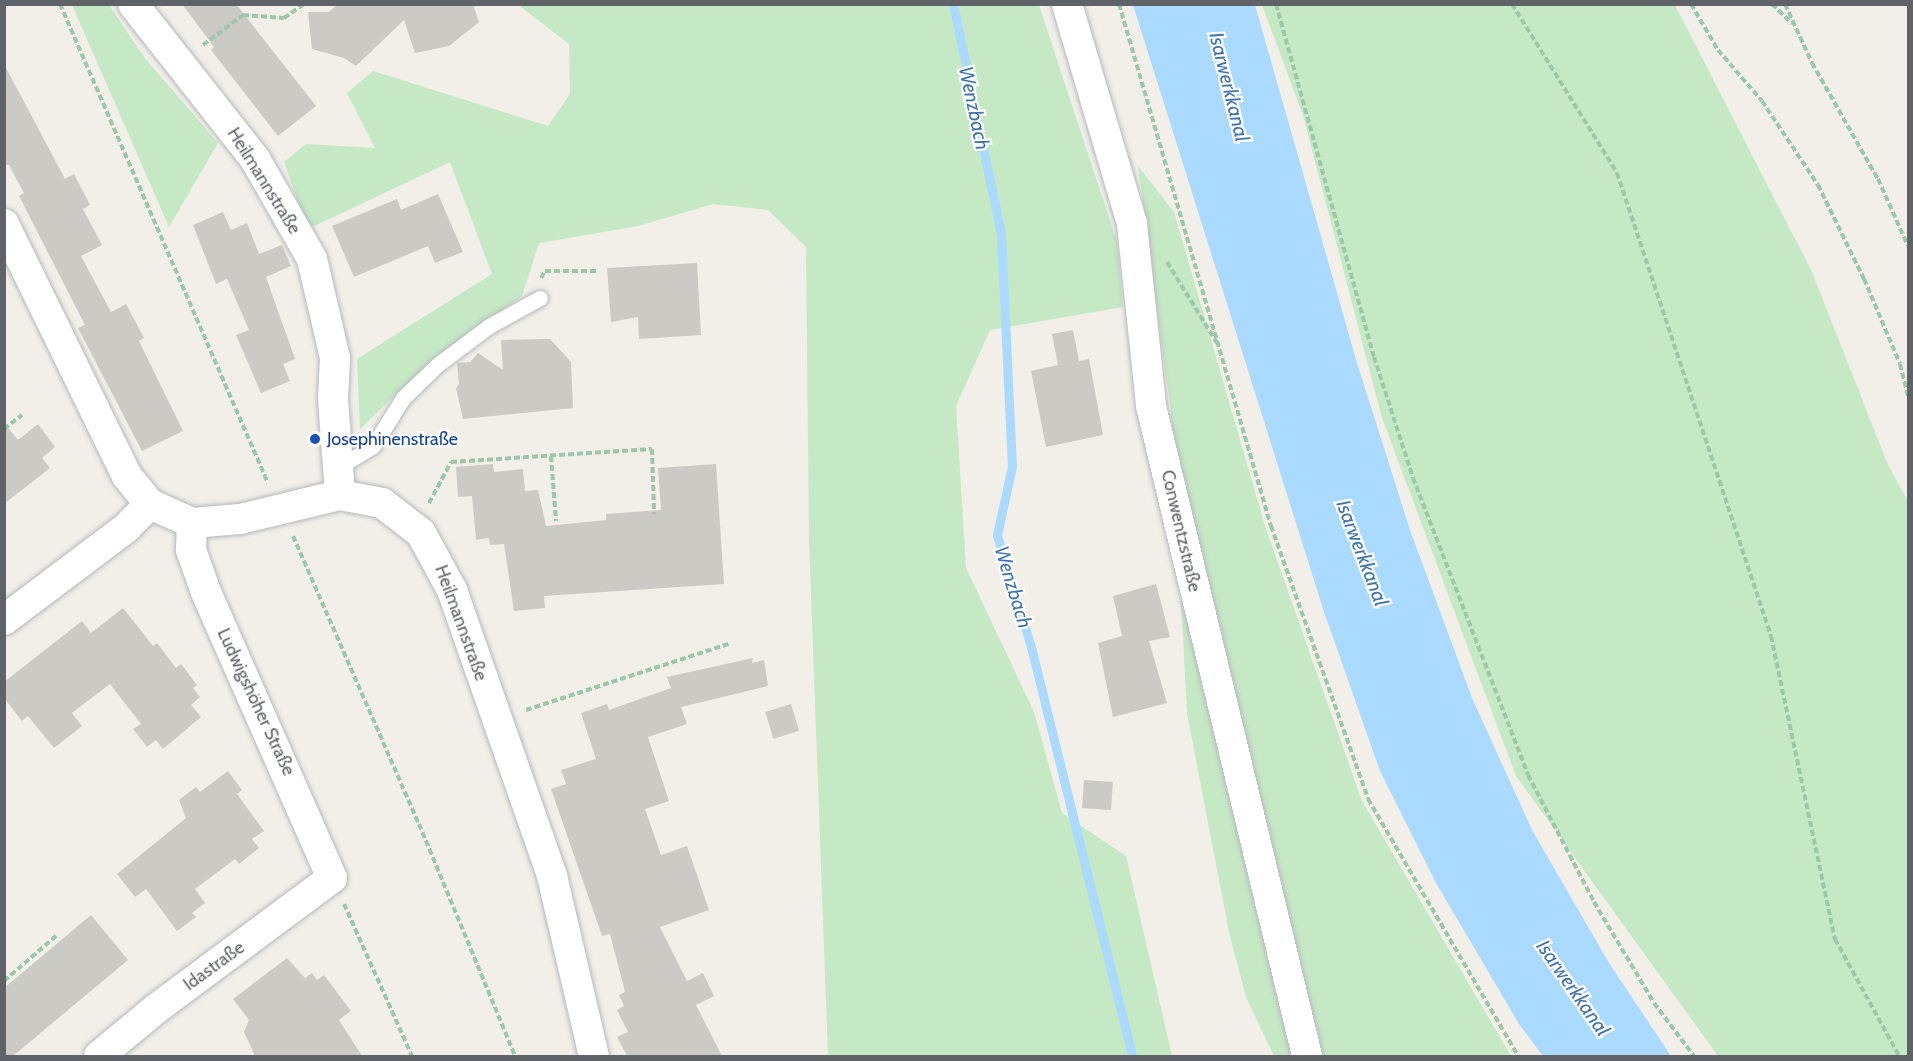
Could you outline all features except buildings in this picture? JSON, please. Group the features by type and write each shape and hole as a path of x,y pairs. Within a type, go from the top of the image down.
{"street":[{"name":"Heilmannstraße","path":"133,4 255,159 312,259 335,358 338,481 382,502 416,528 436,555 452,590 552,876 594,1056"},
{"name":"Conwentzstraße","path":"1067,4 1132,224 1151,406 1307,1056"},
{"path":"4,224 127,476 150,504 192,523 240,519 338,481"},
{"path":"4,620 126,528 150,504"},
{"name":"Ludwigshöher Straße","path":"192,523 191,550 206,592 332,878"},
{"name":"Idastraße","path":"99,1056 157,1008 332,878"}],"lane":[{"path":"338,481 373,446 404,398 437,365 489,326 540,298"}],"path":[{"path":"60,4 267,482"},
{"path":"180,61 243,15 284,18 304,4"},
{"path":"1119,4 1272,526 1368,799 1518,1056"},
{"path":"1276,4 1374,357 1413,478 1528,775 1600,912 1654,1003 1694,1056"},
{"path":"1512,4 1617,173 1771,636 1835,939 1899,1056"},
{"path":"1691,4 1718,50 1762,101 1818,185 1864,279 1900,364 1908,397"},
{"path":"1772,4 1795,26"},
{"path":"1785,4 1878,179 1908,246"},
{"path":"1132,224 1166,262 1220,348"},
{"path":"4,429 22,415"},
{"path":"416,528 451,462 652,449 654,514"},
{"path":"551,456 556,521"},
{"path":"295,540 419,824 515,1056"},
{"path":"496,720 728,644"},
{"path":"332,878 412,1056"},
{"path":"4,981 56,936"}],"green space":[{"path":"72,5 109,5 144,57 218,143 169,227"},
{"path":"523,5 1039,5 1117,242 1123,307 990,330 956,406 966,568 1034,712 1062,813 1126,856 1172,1056 828,1056 809,540 806,247 768,210 713,204 638,226 539,243 522,296 415,376 360,429 357,359 492,274 450,162 308,229 284,162 306,144 375,148 347,93 373,71 548,126 570,94 569,44 521,7"},
{"path":"1262,5 1675,5 1812,272 1888,465 1908,501 1908,1056 1718,1056 1516,776 1382,418 1303,115"},
{"path":"1138,166 1174,212 1265,526 1362,801 1511,1056 1274,1056 1246,997 1229,932 1187,713 1171,412"}],"water":[{"name":"Isarwerkkanal","path":"1133,5 1255,5 1357,363 1410,530 1472,698 1532,830 1609,963 1671,1056 1543,1056 1519,1024 1436,883 1380,771 1324,612"}],"waterway":[{"name":"Wenzbach","path":"953,4 1001,234 1012,466 997,535 1031,647 1132,1056"}],"place":[{"name":"Josephinenstraße","path":"315,439"}]}
